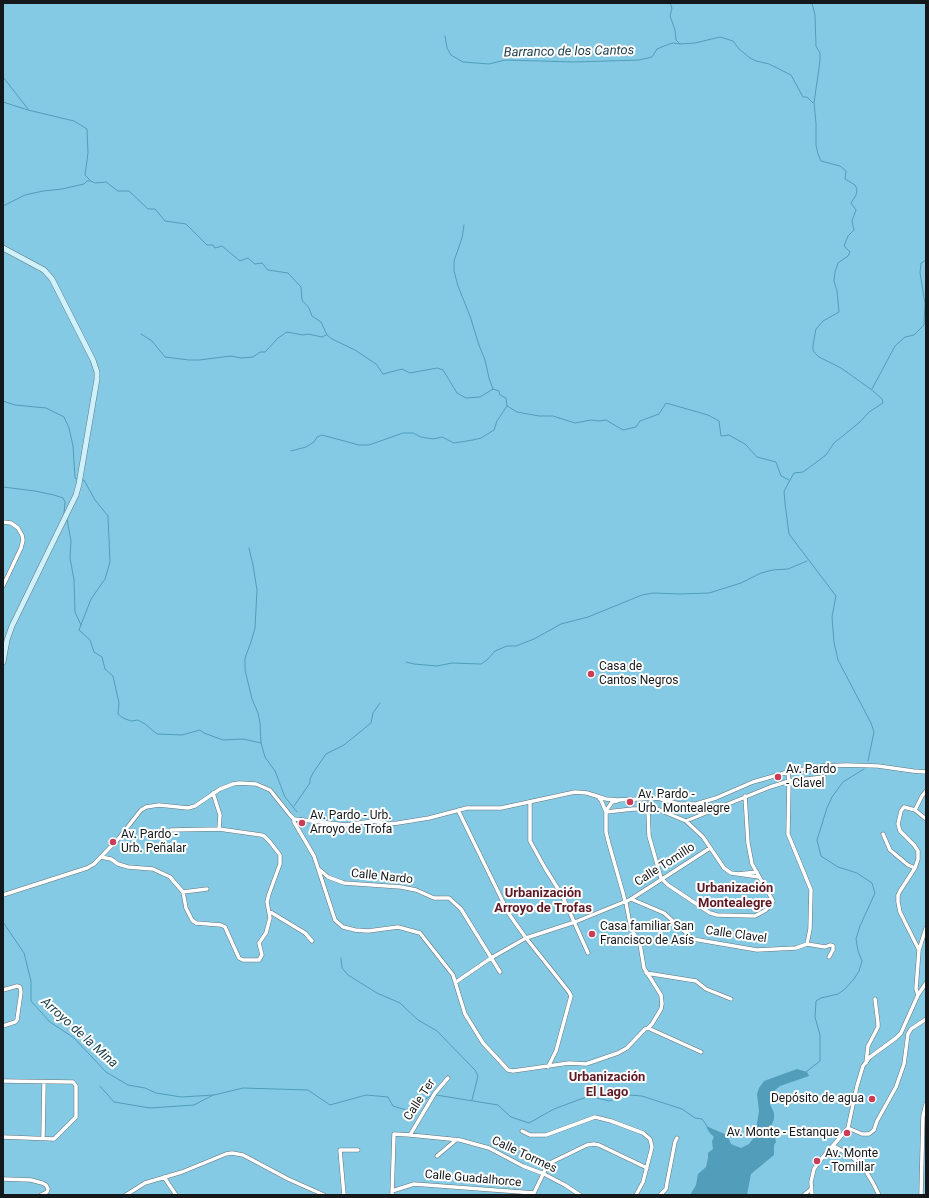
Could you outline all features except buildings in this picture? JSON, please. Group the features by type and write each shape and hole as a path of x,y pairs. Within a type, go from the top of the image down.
{"main road":[{"path":"3,248 44,270 52,279 93,360 97,372 96,386 79,484 74,499 12,626 7,640 3,662"}],"street":[{"path":"3,522 11,523 18,528 23,540 22,548 3,586"},
{"path":"294,819 346,825 372,821 388,824 428,818 475,807 501,808 569,793 580,792 599,798 606,803 618,800 658,798 679,804 696,804 716,798 753,782 779,774 821,766 878,766 926,772"},
{"path":"789,780 792,774 800,769"},
{"path":"788,772 788,834 811,890 810,929 807,944"},
{"path":"779,774 784,775 789,780"},
{"path":"686,821 745,796 789,780 824,776"},
{"path":"3,895 75,873 94,864 119,838 141,810 146,807 158,806 188,808 194,806 213,793 233,784 251,783 262,785 270,790 294,819 294,822 314,856 320,870 335,920 343,927 355,930 368,931 398,927 420,933 454,975 465,1014 483,1044 508,1070 513,1071 548,1067 569,1063 586,1064 601,1060 627,1048 645,1029 648,1028 661,1009 662,1004 661,995 646,973 642,964 640,944 633,932 627,901 606,832 606,803"},
{"path":"915,810 926,791"},
{"path":"580,792 606,803 618,800"},
{"path":"213,793 220,815 219,829"},
{"path":"648,809 649,836 661,878 668,885 710,913 717,915 747,916 759,914 766,910 772,902 771,896 752,864 748,843 745,796"},
{"path":"530,802 530,842 562,895 588,953"},
{"path":"919,950 900,912 898,902 898,895 900,891 915,868 918,859 918,851 902,834 899,828 901,811 904,807 915,810 926,818"},
{"path":"606,812 657,809 686,821 703,837 724,868 731,873 759,877"},
{"path":"458,810 509,914 571,996 556,1050 548,1067"},
{"path":"100,857 128,867 153,869 161,872 173,880 183,892 186,908 192,920 196,923 225,927 237,954 243,960 258,961 262,954 259,943 266,932 270,920 268,894 280,864 280,855 264,836 219,829 171,830"},
{"path":"883,834 890,850 908,865 915,868"},
{"name":"Calle Tomillo","path":"627,901 710,848"},
{"path":"106,852 110,860"},
{"name":"Calle Nardo","path":"320,870 328,877 344,882 401,887 416,890 434,898 449,898 461,909 500,972"},
{"path":"738,874 757,872"},
{"path":"183,892 207,889"},
{"path":"456,982 491,958 526,938 575,922 627,901"},
{"name":"Calle Clavel","path":"627,901 664,913 693,939 757,950 796,948 807,944 825,947 829,945 833,946 834,949 829,957"},
{"path":"270,912 305,933 312,942"},
{"path":"918,995 916,988 919,950 926,928"},
{"path":"646,973 696,981 706,989 731,999"},
{"path":"848,1128 862,1134 869,1134 874,1130 877,1121 896,1087 904,1064 907,1032 906,1023 918,995 926,983"},
{"path":"3,990 17,986 20,987 21,992 17,1020 3,1026"},
{"path":"866,1062 868,1046 878,1027 875,999"},
{"path":"812,1195 811,1178 818,1162 834,1146 848,1128 857,1086 866,1062 870,1057 900,1035 926,1019"},
{"path":"648,1028 701,1052"},
{"path":"866,1054 870,1057"},
{"name":"Calle Ter","path":"410,1135 435,1094 448,1078"},
{"path":"3,1080 73,1082 76,1086 76,1118 54,1139 3,1137"},
{"path":"43,1138 44,1082"},
{"path":"921,1195 923,1116 926,1104"},
{"path":"522,1131 530,1136 540,1136 590,1118 600,1118 643,1133 650,1139 652,1147 643,1182 636,1195"},
{"name":"Calle Tormes","path":"392,1193 394,1134 456,1140 489,1148 523,1166 544,1174 580,1195"},
{"path":"660,1195 666,1189 677,1138"},
{"path":"437,1156 456,1140"},
{"name":"Calle Guadalhorce","path":"392,1193 414,1184 532,1194 536,1191 548,1166 552,1162 587,1145 594,1144 647,1168"},
{"path":"834,1146 851,1156 864,1168 874,1183 879,1195"},
{"path":"344,1195 340,1150 358,1150"},
{"path":"126,1195 138,1186 182,1172 226,1154 238,1153 324,1195"},
{"path":"164,1177 176,1195"},
{"path":"3,1179 30,1180 42,1183 48,1189 47,1192 41,1195"},
{"path":"804,1195 811,1189"}],"shaded area":[{"path":"3,3 926,3 926,1195 3,1195"},
{"path":"797,1069 807,1072 809,1076 780,1086 772,1093 770,1104 774,1113 772,1124 776,1142 774,1145 774,1155 751,1174 747,1195 690,1195 696,1185 698,1174 706,1167 708,1153 713,1149 712,1141 714,1137 706,1126 727,1135 731,1144 741,1148 749,1144 755,1136 759,1111 757,1094 759,1088 764,1081"}],"waterway":[{"path":"670,3 672,8 670,16 675,30 676,40 680,44 695,43 720,37 733,41 739,49 750,58 769,64 791,75 803,97 807,97 813,103"},
{"path":"812,3 815,15 816,46 820,53 814,103 816,145 818,154 821,161 840,166 846,171 845,179 855,185 857,189 856,195 851,203 856,210 852,221 854,230 848,236 844,246 850,252 848,256 838,263 835,272 834,281 837,291 839,312 823,321 816,329 813,351 819,357 841,368 872,390 882,399 883,403 869,412 860,422 834,443 826,455 803,472 794,473 784,491 789,534 836,596 832,617 834,642 838,660 871,723 874,732 868,761"},
{"name":"Barranco de los Cantos","path":"445,36 447,48 451,55 463,62 489,64 505,60 574,62 639,60 652,57 657,49 669,44 680,44"},
{"path":"3,77 28,109"},
{"path":"3,102 28,110 74,121 87,129 88,153 85,175 90,180"},
{"path":"3,206 25,195 62,189 84,184 87,181 95,183 106,182 118,191 129,191 148,209 155,209 165,221 186,224 207,245 213,245 215,248 222,246 240,261 248,258 255,264 262,263 268,270 288,273 301,287 302,300 309,308 312,316 321,322 327,335 355,350 376,364 383,374 402,369 410,373 437,368 443,370 457,393 466,398 480,397 493,389 499,391 500,395 506,398 507,406 517,412 539,416 553,416 575,423 591,420 606,420 623,430 636,427 640,421 659,414 666,403 708,415 719,421 721,436 729,435 745,444 757,457 776,462 781,476 789,480"},
{"path":"464,225 462,238 454,261 454,271 485,360 493,389"},
{"path":"872,389 895,346 905,337 914,335 924,325 925,303 920,273 921,263 926,260"},
{"path":"141,334 152,341 165,357 189,360 231,356 241,358 253,357 260,352 265,352 278,338 287,332 322,337 326,335"},
{"path":"3,401 15,405 46,408 64,417 69,428 73,446 75,478 77,479"},
{"path":"291,451 306,447 314,442 317,437 322,435 359,445 369,445 403,433 413,433 421,437 433,439 442,437 454,443 473,440 481,438 494,430 497,421 507,406"},
{"path":"83,480 95,500 108,516 110,562 105,579 91,599 79,630 90,640 94,652 102,657 105,669 113,676 119,703 118,714 131,721 138,720 157,734 182,735 200,730 223,740 243,739 261,743"},
{"path":"3,487 35,491 63,498 65,502 64,513"},
{"path":"67,519 71,541 70,558 74,580 75,612 81,625"},
{"path":"249,548 257,590 255,628 245,658 245,670 252,699 258,713 261,743 265,757 275,771 285,797 297,812"},
{"path":"406,662 437,666 452,663 481,664 495,651 507,646 516,646 534,639 561,624 588,617 642,595 653,593 709,593 741,583 761,573 773,570 788,569 807,561"},
{"path":"294,806 310,783 313,773 326,754 344,745 371,723 373,713 380,703"},
{"path":"806,1072 820,1061 820,1035 815,1017 816,1001 821,998 838,994 845,989 859,971 862,961 858,951 856,939 860,926 875,893 872,883 857,873 838,867 821,856 817,840 832,797 843,782 864,769"},
{"name":"Arroyo de la Mina","path":"3,922 24,953 31,981 31,1001 50,1022 74,1038 106,1072 128,1085 145,1088 156,1093 181,1097 214,1095 243,1088 308,1090 330,1105 366,1095 388,1097 393,1106 406,1110 431,1096"},
{"path":"341,958 342,968 348,975 377,993 400,1003 418,1020 437,1031 475,1070 478,1076 472,1100"},
{"path":"100,1086 114,1102 150,1108 194,1105 213,1095"},
{"name":"Arroyo de la Mina","path":"436,1095 498,1105 511,1117 529,1123 554,1109 589,1096 609,1101 629,1095 642,1096 682,1109 695,1118 702,1119 707,1126"}],"place":[{"name":"Casa de Cantos Negros","path":"591,674"},
{"name":"Av. Pardo - Clavel","path":"778,777"},
{"name":"Av. Pardo - Urb. Montealegre","path":"630,802"},
{"name":"Av. Pardo - Urb. Arroyo de Trofa","path":"302,823"},
{"name":"Av. Pardo - Urb. Peñalar","path":"113,842"},
{"name":"Casa familiar San Francisco de Asís","path":"592,934"},
{"name":"Depósito de agua","path":"872,1099"},
{"name":"Av. Monte - Estanque","path":"847,1133"},
{"name":"Av. Monte - Tomillar","path":"817,1161"}],"district":[{"name":"Urbanización Montealegre","path":"735,896"},
{"name":"Urbanización Arroyo de Trofas","path":"543,902"},
{"name":"Urbanización El Lago","path":"607,1086"}]}
